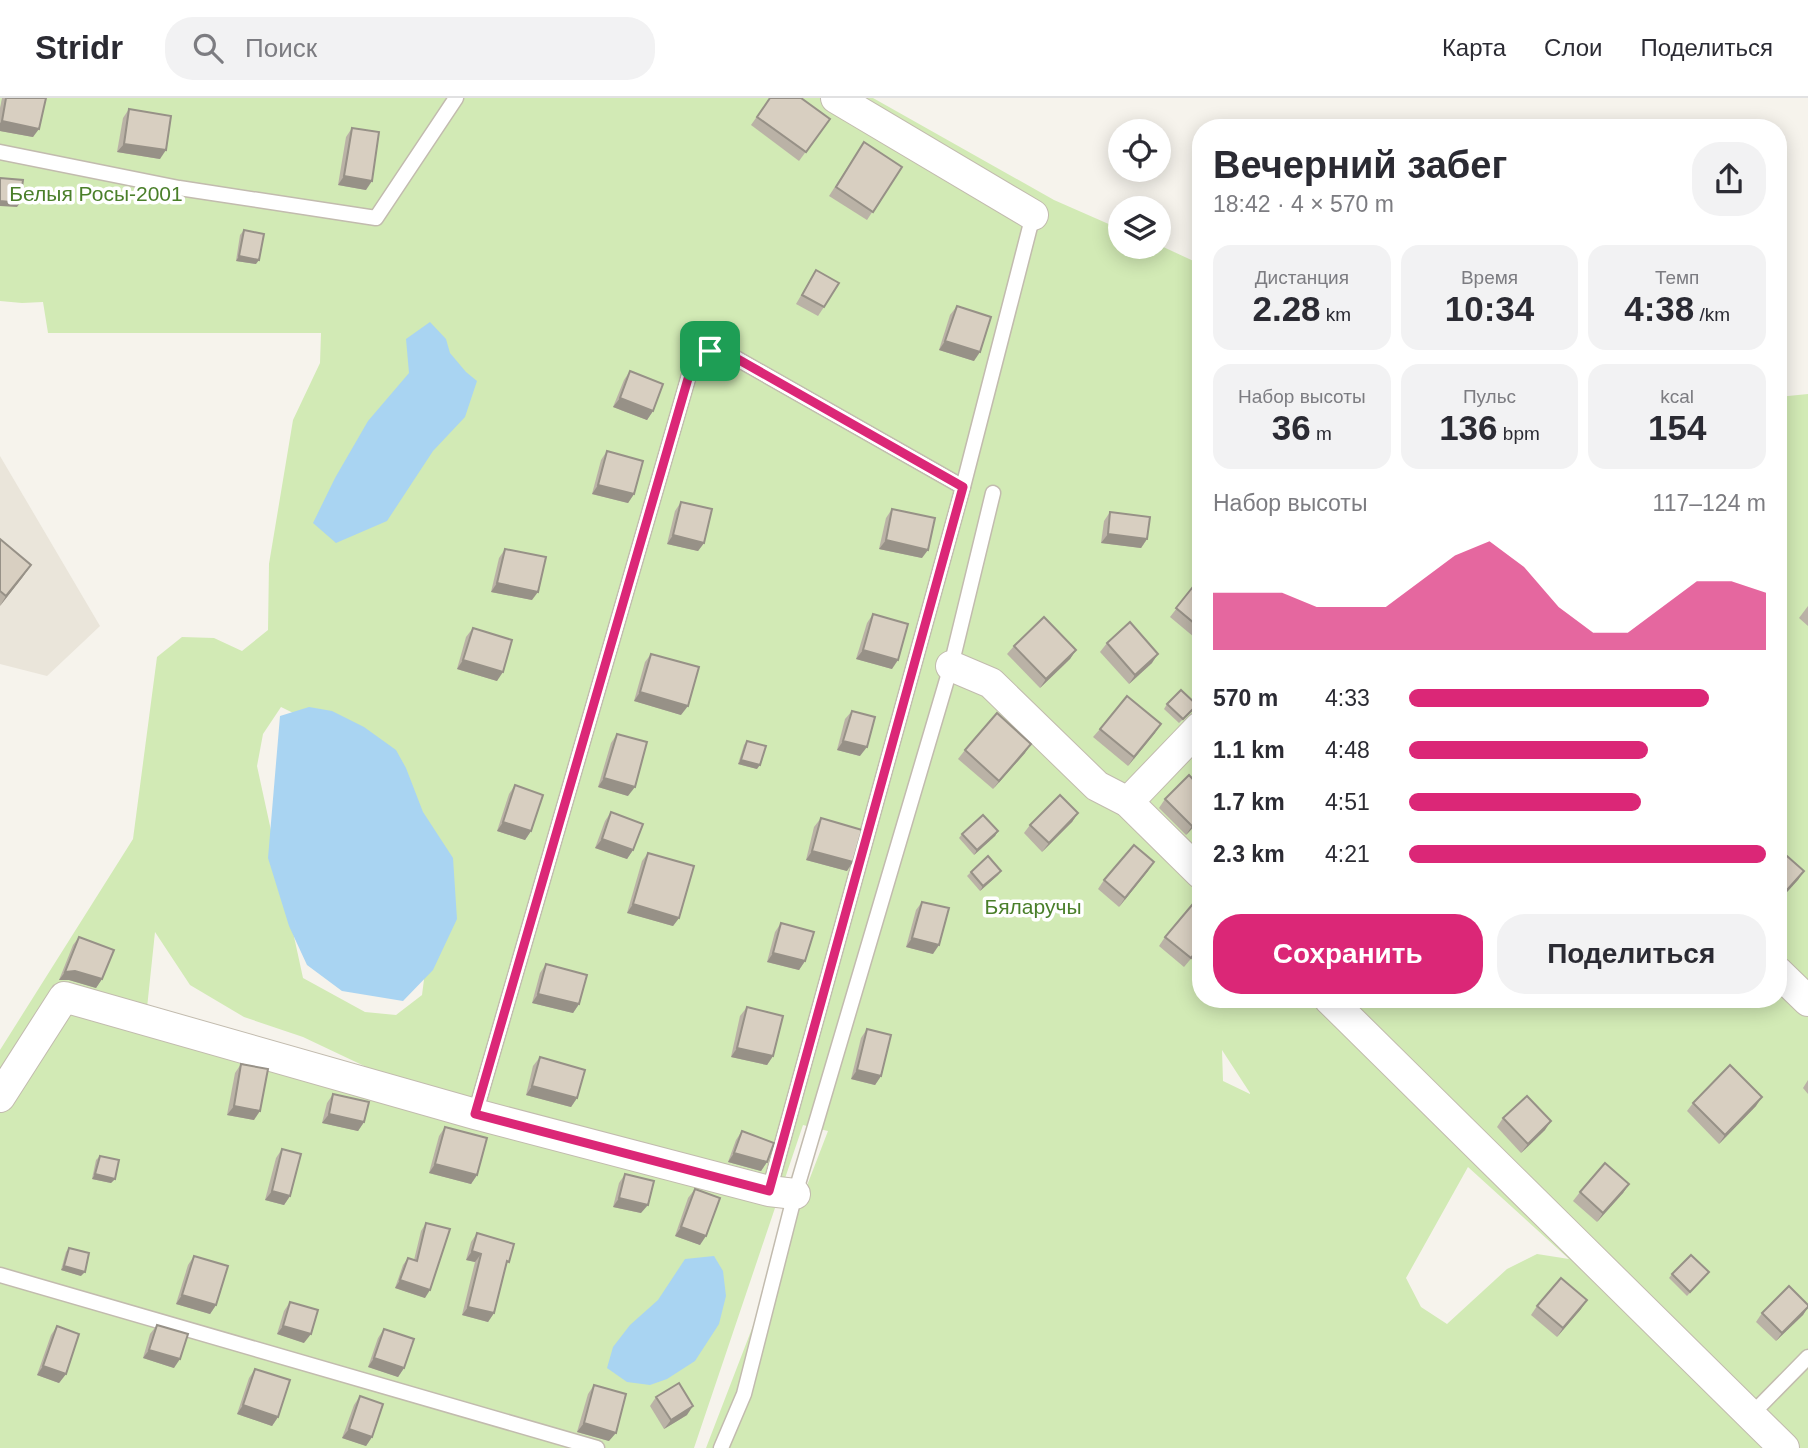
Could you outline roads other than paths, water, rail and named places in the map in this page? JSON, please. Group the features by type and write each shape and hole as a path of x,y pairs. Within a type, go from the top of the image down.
{"street":[{"path":"836,98 1033,215"},
{"path":"951,666 991,683 1097,786 1128,802 1192,865"},
{"path":"1128,802 1192,735"},
{"path":"1787,981 1808,1001"},
{"path":"0,1097 64,998 475,1114 782,1193"},
{"path":"1338,1008 1784,1448"}],"lane":[{"path":"0,152 179,188 376,218 456,98"},
{"path":"721,1448 744,1394 782,1193 1033,215"},
{"path":"475,1114 694,358 710,351 727,353 963,487"},
{"path":"782,1193 951,666 993,493"},
{"path":"0,1275 597,1448"},
{"path":"1751,1415 1808,1357"}],"water":[{"path":"430,322 446,339 450,353 477,381 465,417 433,451 387,521 336,543 313,523 368,421 409,373 406,339"},
{"path":"309,707 332,711 364,727 396,750 423,812 453,858 457,919 433,970 403,1001 342,991 307,965 289,926 268,858 280,716"},
{"path":"714,1256 723,1271 726,1296 719,1324 695,1361 667,1379 650,1385 627,1382 607,1368 613,1347 630,1325 658,1300 685,1259"}],"park label":[{"name":"Белыя Росы-2001","path":"96,194"},
{"name":"Бяларучы","path":"1033,907"}]}
